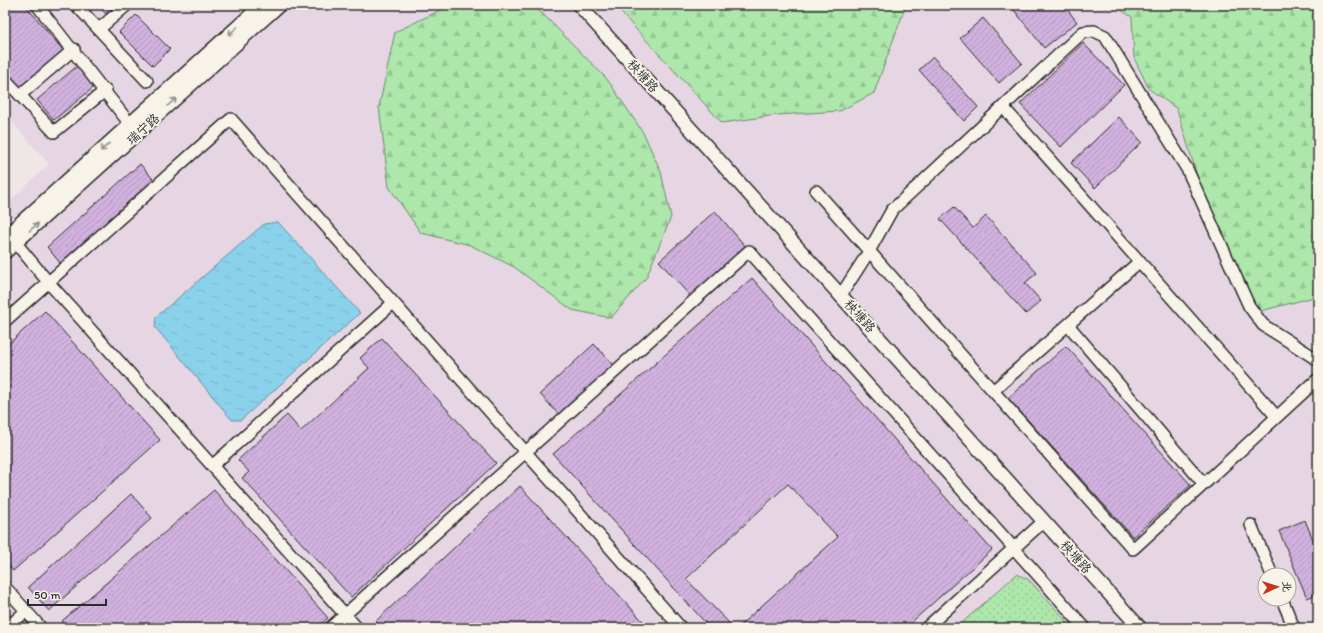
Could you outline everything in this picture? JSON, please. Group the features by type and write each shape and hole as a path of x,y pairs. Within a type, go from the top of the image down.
{"main road":[{"name":"瑞宁路","path":"5,252 10,238 130,124 259,10 279,5"},
{"name":"秧塘路","path":"579,5 1140,628"},
{"name":"瑞宁路","path":"10,238 259,10"}],"street":[{"path":"37,5 74,49 130,124"},
{"path":"76,5 147,81"},
{"path":"99,30 127,5"},
{"path":"841,295 869,251 892,210 1083,32 1094,31 1105,36 1187,169 1249,306 1263,325 1318,360"},
{"path":"20,95 74,49"},
{"path":"5,79 54,132 106,90"},
{"path":"1002,106 1276,416"},
{"path":"5,321 231,119 681,628"},
{"path":"816,191 1133,549 1318,379"},
{"path":"10,238 356,628"},
{"path":"330,628 749,251 1085,628"},
{"path":"993,392 1140,261"},
{"path":"212,466 393,303"},
{"path":"1068,326 1204,484"},
{"path":"926,628 1044,521"},
{"path":"1251,525 1269,567"},
{"path":"5,588 41,628"},
{"path":"1285,607 1294,628"},
{"path":"7,628 26,611"}],"shaded area":[{"path":"5,5 1318,5 1318,628 5,628 5,206 49,164 5,114"}],"green space":[{"path":"451,5 528,5 542,13 607,79 644,134 661,172 671,217 646,278 611,318 572,310 514,267 470,245 421,233 389,187 379,107 395,32"},
{"path":"614,5 906,5 874,93 840,111 777,115 722,123"},
{"path":"1113,5 1318,5 1318,296 1257,312 1198,179 1177,109 1149,89 1134,58 1132,17"},
{"path":"1017,574 1029,580 1073,628 956,628"}],"water":[{"path":"278,222 360,313 241,420 232,420 155,327 156,317 264,224"}],"building":[{"path":"5,5 25,5 63,50 20,87 5,69"},
{"path":"98,5 116,5 106,14"},
{"path":"1010,5 1064,5 1077,22 1044,48"},
{"path":"136,15 170,49 153,66 119,32"},
{"path":"983,18 1022,63 999,83 960,38"},
{"path":"1083,43 1124,85 1061,147 1020,104"},
{"path":"933,57 978,107 964,121 919,70"},
{"path":"77,66 94,87 54,120 37,100"},
{"path":"1119,117 1142,142 1095,188 1071,163"},
{"path":"140,164 154,180 60,263 47,247"},
{"path":"954,207 973,228 986,216 1037,273 1025,283 1041,301 1026,314 940,219"},
{"path":"715,211 746,247 690,296 659,261"},
{"path":"752,278 992,550 905,628 737,628 838,537 788,484 686,579 734,628 710,628 553,454"},
{"path":"45,311 160,440 13,571 5,562 5,347"},
{"path":"382,338 496,463 351,597 242,478 249,472 238,460 287,415 301,431 369,368 360,358"},
{"path":"594,344 614,365 559,415 540,394"},
{"path":"1066,346 1191,485 1133,537 1008,398"},
{"path":"520,486 649,628 383,628 376,621"},
{"path":"214,490 328,618 316,628 68,628 62,621"},
{"path":"131,494 152,518 49,611 28,587"},
{"path":"1305,520 1318,552 1318,594 1307,598 1297,574 1297,567 1294,567 1279,531"}]}
